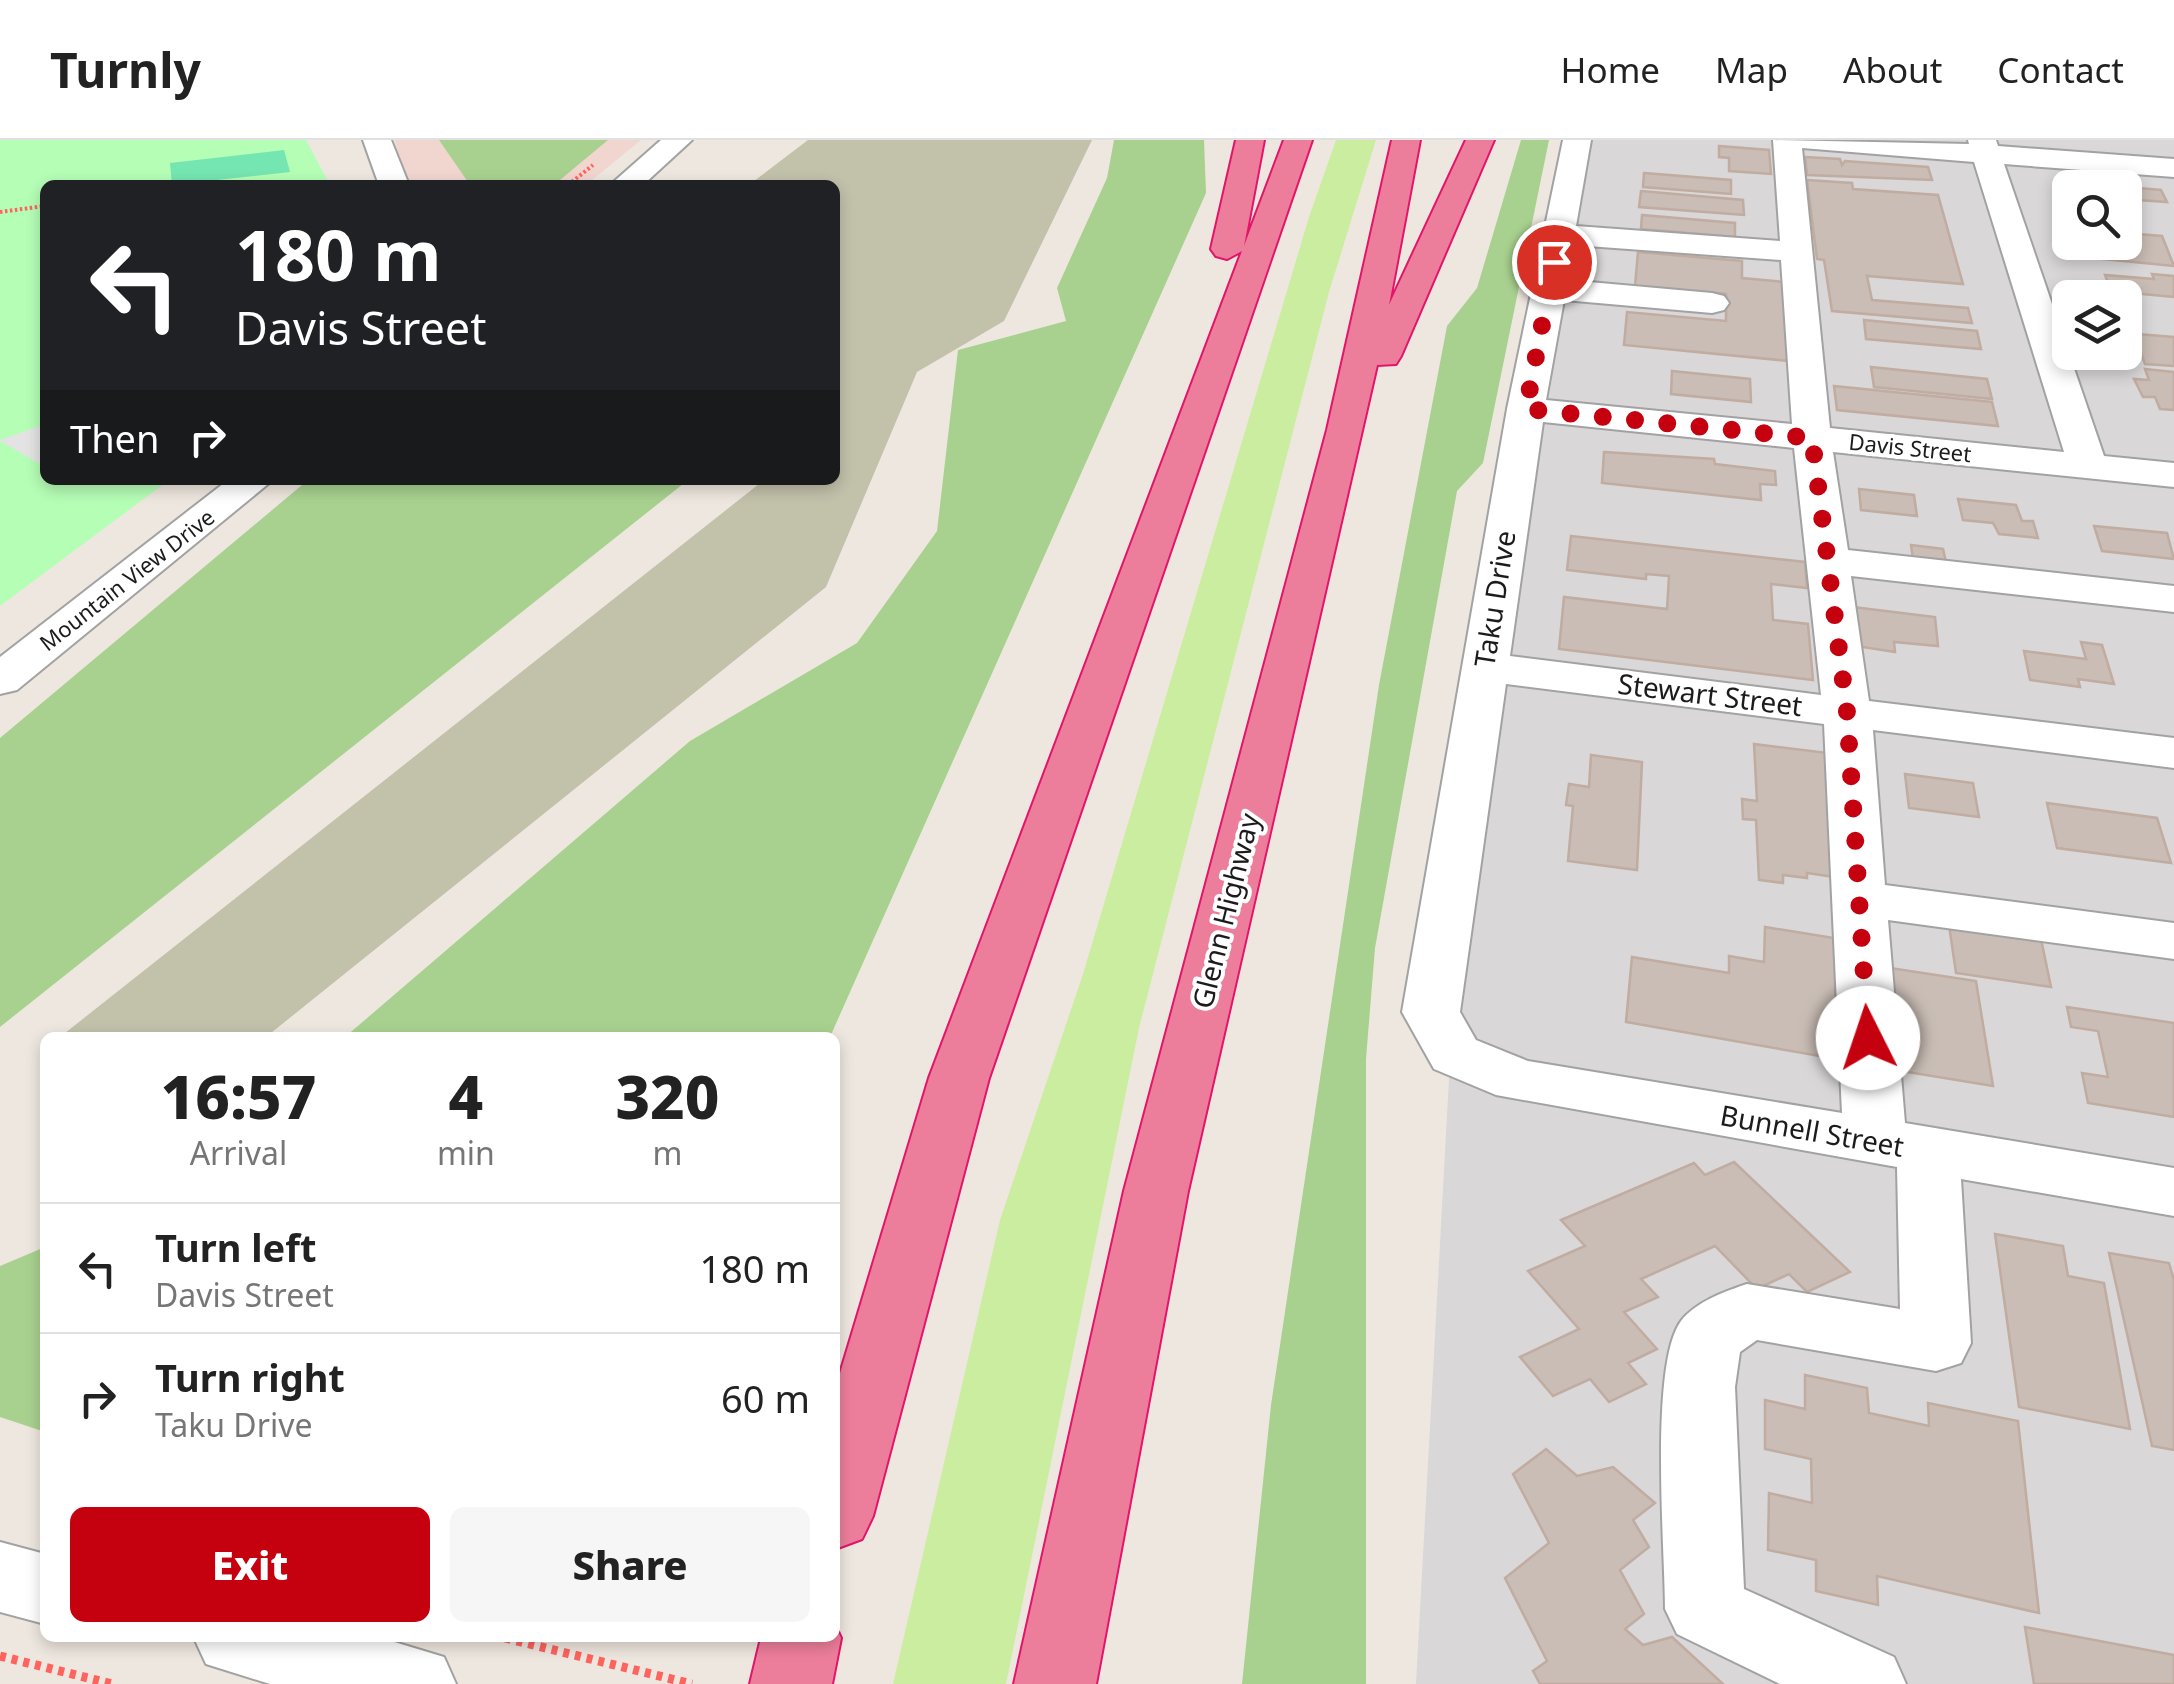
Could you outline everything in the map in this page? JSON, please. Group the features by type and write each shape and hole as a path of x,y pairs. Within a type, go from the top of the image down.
{"highway":[{"path":"1166,510 1250,140"},
{"path":"840,1498 959,1078 1298,140"},
{"name":"Glenn Highway","path":"1054,1684 1156,1191 1346,430 1406,140"},
{"path":"1346,430 1411,299 1480,140"},
{"path":"791,1684 800,1642"}],"street":[{"path":"378,140 392,180"},
{"path":"634,178 678,140"},
{"path":"634,178 689,140"},
{"name":"Taku Drive","path":"1455,1054 1431,1012 1526,409 1577,140"},
{"path":"1787,140 1812,438 1847,712 1859,900 1936,1343 1748,1311 1708,1338 1700,1387 1705,1609 1865,1684"},
{"path":"1803,140 1984,147 2174,168"},
{"path":"2164,140 2174,159"},
{"path":"1984,147 2088,466"},
{"path":"1559,234 1797,252"},
{"path":"1549,289 1712,303"},
{"name":"Davis Street","path":"1526,409 2174,475"},
{"name":"Mountain View Drive","path":"0,680 247,485"},
{"path":"1830,560 2174,599"},
{"name":"Stewart Street","path":"1484,667 2174,753"},
{"path":"1859,900 2174,941"},
{"name":"Bunnell Street","path":"1455,1054 1517,1080 2174,1192"},
{"path":"0,1578 40,1588"},
{"path":"250,1642 415,1684"}],"path":[{"path":"0,212 40,207"},
{"path":"523,1642 692,1684"},
{"path":"0,1656 112,1684"}],"shaded area":[{"path":"395,140 641,140 592,180 403,180"},
{"path":"808,140 1092,140 1004,321 917,372 826,587 272,1032 66,1032 758,485 840,485 840,180 756,180"},
{"path":"1587,140 2174,140 2174,1684 1416,1684 1454,987"},
{"path":"40,426 40,464 0,441"}],"green space":[{"path":"0,140 306,140 327,180 40,180 40,485 162,485 0,606"},
{"path":"439,140 608,140 560,180 467,180"},
{"path":"1114,140 1204,140 1206,193 832,1032 351,1032 690,741 857,643 937,531 958,350 1066,321 1057,288 1107,178"},
{"path":"1336,140 1376,140 1329,292 1139,1028 1006,1684 893,1684 1000,1220 1083,974 1309,217"},
{"path":"1521,140 1549,140 1483,463 1457,491 1375,948 1366,1059 1366,1684 1242,1684 1271,1405 1379,685 1447,326 1477,288"},
{"path":"284,150 290,172 217,180 172,180 170,163"},
{"path":"302,485 682,485 0,1027 0,738"},
{"path":"40,1249 40,1430 0,1417 0,1266"}],"building":[{"path":"1719,146 1769,150 1771,174 1729,171 1729,158 1719,157"},
{"path":"1805,157 1840,159 1842,165 1845,161 1928,167 1932,180 1807,175"},
{"path":"1644,173 1731,180 1731,194 1643,187"},
{"path":"1807,180 1852,183 1853,189 1938,195 1963,284 1867,276 1872,300 1968,308 1972,323 1832,311 1824,260 1817,259"},
{"path":"2142,188 2161,190 2167,202 2142,200"},
{"path":"1641,191 1743,200 1744,215 1639,207"},
{"path":"1642,215 1735,223 1735,237 1641,229"},
{"path":"2142,234 2162,236 2174,266 2113,260 2142,260"},
{"path":"1638,252 1742,261 1742,278 1784,282 1789,361 1624,345 1627,312 1726,321 1726,294 1635,286"},
{"path":"2152,274 2174,276 2174,297 2142,294 2142,280 2107,280 2105,275 2154,279"},
{"path":"1864,320 1977,331 1981,349 1866,339"},
{"path":"2142,334 2174,337 2174,366 2145,364"},
{"path":"1871,367 1987,379 1992,399 1874,387"},
{"path":"2145,369 2174,372 2174,410 2160,409 2155,397 2143,397 2134,379 2149,380"},
{"path":"1672,371 1750,379 1751,402 1671,394"},
{"path":"1834,386 1992,402 1998,426 1837,410"},
{"path":"1604,452 1714,459 1715,464 1775,471 1776,485 1760,484 1761,500 1602,483"},
{"path":"1859,489 1914,495 1917,516 1861,510"},
{"path":"1958,499 2016,505 2022,521 2033,521 2038,538 1999,534 1993,523 1963,520"},
{"path":"2094,526 2167,533 2174,559 2102,551"},
{"path":"1571,536 1805,562 1807,588 1771,584 1773,620 1808,624 1813,680 1559,649 1564,597 1667,609 1669,576 1646,574 1646,579 1567,570"},
{"path":"1911,545 1943,549 1946,562 1913,559"},
{"path":"1853,607 1935,617 1938,646 1894,642 1895,652 1856,646"},
{"path":"2081,642 2102,645 2114,684 2078,679 2080,687 2030,680 2024,651 2086,659"},
{"path":"1754,744 1828,753 1841,878 1807,873 1807,878 1783,875 1783,883 1759,880 1756,820 1743,819 1742,799 1757,801"},
{"path":"1591,755 1642,762 1637,870 1568,861 1573,806 1566,805 1569,784 1589,787"},
{"path":"1905,774 1973,783 1979,817 1909,808"},
{"path":"2047,803 2157,818 2171,863 2057,848"},
{"path":"1949,925 2041,939 2051,987 1956,973"},
{"path":"1765,927 1834,938 1837,1059 1626,1022 1632,957 1729,973 1729,956 1764,962"},
{"path":"1890,968 1976,981 1993,1086 1901,1071"},
{"path":"2067,1007 2174,1023 2174,1117 2088,1103 2082,1073 2108,1077 2098,1031 2071,1027"},
{"path":"1734,1162 1850,1272 1807,1292 1789,1274 1757,1289 1715,1246 1641,1279 1658,1297 1624,1312 1657,1349 1628,1363 1646,1384 1609,1402 1590,1379 1553,1396 1520,1357 1579,1329 1528,1271 1585,1246 1561,1220 1694,1163 1705,1175"},
{"path":"1995,1234 2063,1246 2068,1276 2104,1283 2130,1429 2019,1407"},
{"path":"2109,1253 2169,1263 2174,1280 2174,1450 2152,1446"},
{"path":"1805,1375 1867,1388 1869,1413 1929,1426 1928,1403 2018,1421 2039,1613 1877,1576 1878,1605 1816,1591 1816,1560 1768,1550 1769,1493 1812,1503 1811,1459 1765,1449 1765,1400 1805,1409"},
{"path":"1546,1449 1577,1476 1613,1467 1655,1503 1633,1520 1649,1547 1620,1570 1644,1614 1625,1629 1643,1645 1672,1637 1723,1684 1540,1684 1533,1671 1547,1661 1505,1578 1549,1543 1513,1474"},
{"path":"2025,1627 2174,1655 2174,1684 2034,1684"}],"route":[{"path":"1554,262 1526,409 1812,438 1847,712 1868,1038"}]}
